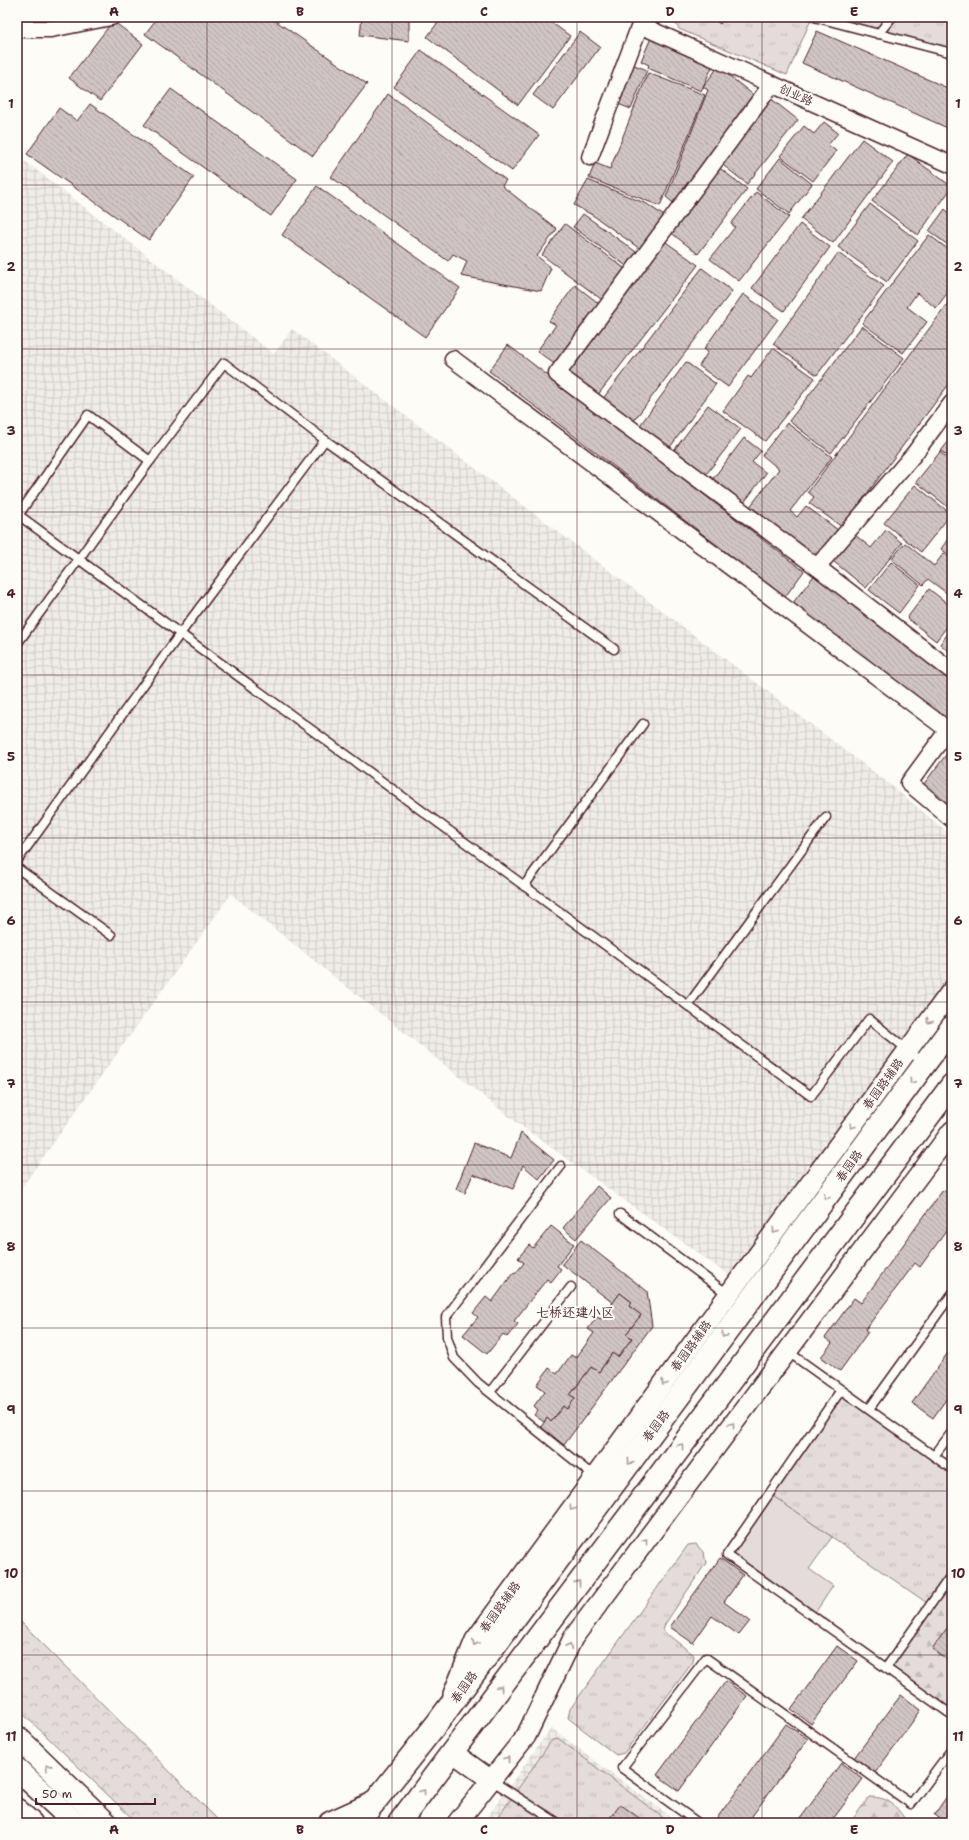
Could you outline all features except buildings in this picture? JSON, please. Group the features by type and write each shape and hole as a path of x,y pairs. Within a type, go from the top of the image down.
{"main road":[{"name":"春园路","path":"358,1823 446,1710 602,1483 737,1301 952,1027"},
{"path":"399,1823 952,1085"},
{"path":"17,1737 106,1823"},
{"path":"17,1769 75,1823"},
{"path":"330,1823 373,1804"},
{"path":"17,1810 31,1823"}],"street":[{"path":"17,29 51,29 111,17"},
{"path":"590,157 641,21"},
{"name":"创业路","path":"641,21 772,84 952,165"},
{"path":"772,84 557,374 818,567 952,671"},
{"path":"453,359 948,730 909,783 952,819"},
{"path":"818,567 914,454 952,404"},
{"name":"春园路辅路","path":"737,1301 908,1050 952,990"},
{"path":"457,1823 526,1736 573,1638 952,1131"},
{"path":"769,1329 787,1351"},
{"path":"452,1752 491,1780"}],"lane":[{"path":"814,17 952,53"},
{"path":"878,34 892,17"},
{"path":"17,644 150,461 224,363 324,440 614,649"},
{"path":"150,461 88,415 17,515 80,559 180,634 811,1096 869,1019 925,1063"},
{"path":"17,861 180,634 324,440"},
{"path":"524,886 643,724"},
{"path":"688,1005 826,817"},
{"path":"17,868 111,935"},
{"path":"561,1166 446,1317 448,1337 454,1358 490,1392 602,1483"},
{"path":"620,1214 737,1301"},
{"path":"490,1392 571,1288"},
{"path":"869,1409 952,1294"},
{"path":"787,1351 952,1469"},
{"path":"841,1390 727,1556 952,1715"},
{"path":"934,1456 952,1432"},
{"path":"886,1668 952,1574"},
{"path":"698,1823 622,1768 706,1658 911,1804 952,1749"},
{"path":"491,1780 558,1823"}],"shaded area":[{"path":"17,155 274,354 292,329 892,786 952,836 952,990 738,1282 517,1123 231,894 17,1194"},
{"path":"551,1728 679,1823 483,1823"}],"green space":[{"path":"676,17 812,17 787,75 679,29 674,21"},
{"path":"814,17 952,17 952,53"},
{"path":"841,1390 952,1469 952,1574 930,1605 770,1494"},
{"path":"770,1494 832,1537 809,1569 833,1586 813,1616 727,1555"},
{"path":"696,1544 704,1553 706,1563 665,1624 663,1631 694,1655 693,1662 624,1753 616,1755 568,1718 570,1709 688,1545"},
{"path":"952,1574 952,1715 886,1668"},
{"path":"17,1618 221,1823 137,1823 17,1708"},
{"path":"559,1739 670,1823 494,1823 552,1740"},
{"path":"869,1797 876,1797 888,1801 896,1808 908,1823 850,1823"}],"district":[{"name":"七桥还建小区","path":"575,1312"}]}
